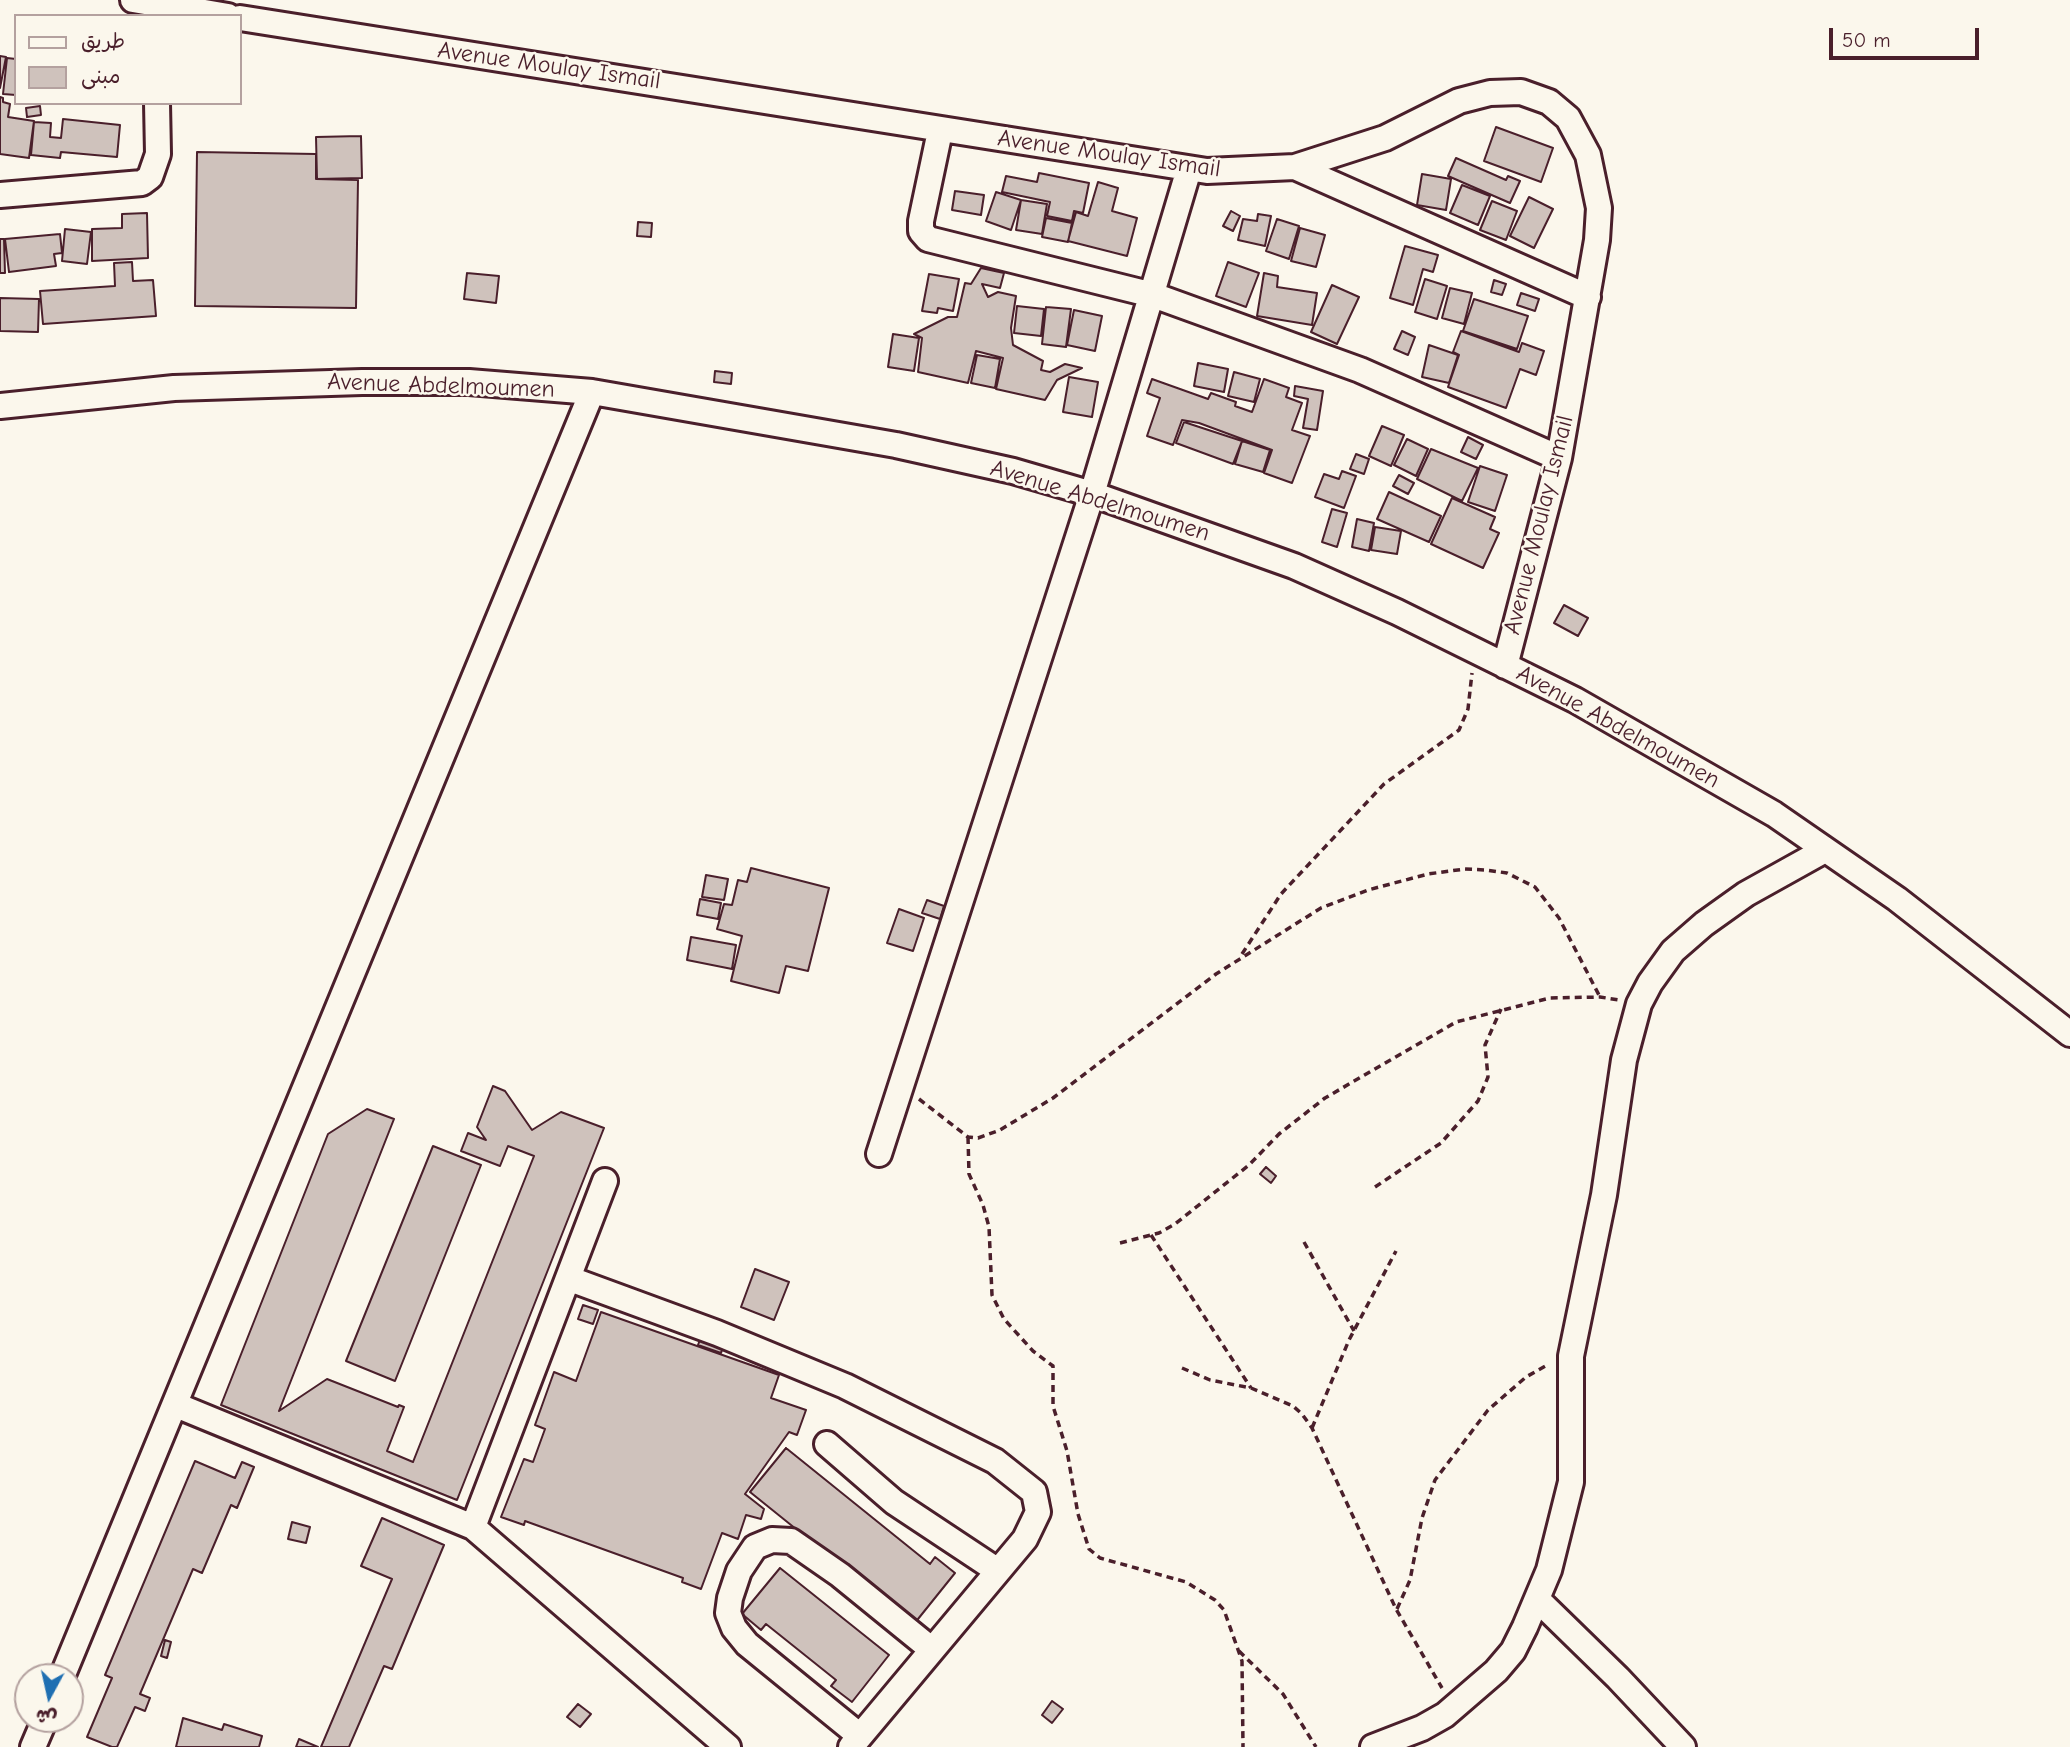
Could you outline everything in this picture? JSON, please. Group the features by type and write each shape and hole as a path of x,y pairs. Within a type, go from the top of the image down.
{"street":[{"path":"147,6 212,14"},
{"name":"Avenue Moulay Ismail","path":"242,18 669,84 940,131 1189,169 1252,171 1295,167 1385,138 1474,96 1507,92 1536,96 1561,109 1568,118 1588,155 1599,208 1588,297 1559,458 1505,666"},
{"path":"0,195 142,183 150,177 158,154 157,105"},
{"path":"940,131 921,221 924,236 1153,295 1360,370 1559,458"},
{"path":"1295,167 1588,297"},
{"path":"879,1154 1093,494 1189,169"},
{"name":"Avenue Abdelmoumen","path":"0,406 174,388 362,382 469,382 592,392 897,445 1013,471 1093,494 1294,566 1575,700 1774,814 1897,899 2068,1028"},
{"path":"68,1663 592,392"},
{"path":"1373,1747 1422,1728 1453,1708 1482,1685 1513,1651 1537,1599 1557,1544 1571,1482 1571,1356 1604,1195 1624,1060 1639,1004 1668,957 1704,924 1746,894 1825,850"},
{"path":"472,1527 570,1279 605,1181"},
{"path":"570,1279 717,1333 845,1386 995,1461 1028,1483 1039,1507 1025,1539 856,1742 747,1644 734,1628 728,1613 730,1598 739,1571 755,1547 772,1540 791,1541 840,1575 931,1650"},
{"path":"176,1405 472,1527 727,1747"},
{"path":"827,1444 894,1502 998,1571"},
{"path":"1537,1599 1618,1678 1683,1747"}],"path":[{"path":"1241,957 1281,894 1384,784 1459,730 1468,709 1474,650"},
{"path":"900,1084 968,1137 978,1138 1000,1130 1053,1098 1241,957 1321,908 1344,897 1428,874 1486,870 1507,873 1535,887 1559,918 1600,997"},
{"path":"1120,1243 1151,1235 1184,1217 1325,1098 1456,1022 1550,998 1600,997 1639,1004"},
{"path":"1375,1186 1441,1143 1478,1101 1488,1077 1485,1045 1501,1009"},
{"path":"968,1137 969,1174 983,1205 989,1227 992,1295 1012,1328 1033,1351 1053,1366 1053,1406 1067,1451 1078,1514 1089,1549 1100,1558 1168,1575 1202,1590 1224,1610 1239,1651 1243,1680 1243,1747"},
{"path":"1151,1235 1251,1388"},
{"path":"1304,1242 1353,1331"},
{"path":"1312,1428 1353,1331 1396,1251"},
{"path":"1396,1609 1410,1580 1420,1529 1435,1480 1472,1429 1508,1390 1540,1368 1571,1356"},
{"path":"1182,1368 1210,1380 1251,1388 1293,1406 1312,1428 1396,1609 1453,1708"},
{"path":"1239,1651 1283,1694 1317,1747"}],"building":[{"path":"0,56 6,57 0,88"},
{"path":"7,58 14,59 14,95 3,94"},
{"path":"0,97 3,102 10,104 8,117 34,121 29,158 0,154"},
{"path":"40,106 41,115 27,117 26,108"},
{"path":"63,119 120,125 117,157 61,152 60,158 31,155 34,122 51,123 50,137 61,138"},
{"path":"1496,127 1553,148 1541,182 1484,161"},
{"path":"361,136 362,178 317,179 316,137"},
{"path":"197,152 316,154 316,179 358,180 356,308 195,306"},
{"path":"1456,158 1506,180 1508,176 1520,181 1510,203 1448,176"},
{"path":"1039,173 1089,183 1083,213 1074,211 1072,221 1047,216 1050,202 1002,192 1006,176 1037,182"},
{"path":"1422,174 1451,179 1446,210 1417,205"},
{"path":"1098,182 1118,188 1112,211 1137,218 1127,256 1068,241 1076,212 1088,216"},
{"path":"1462,185 1490,196 1478,225 1450,213"},
{"path":"955,191 984,195 981,215 952,210"},
{"path":"996,192 1021,200 1011,230 986,221"},
{"path":"1529,197 1553,209 1534,248 1510,236"},
{"path":"1021,200 1047,204 1042,234 1016,230"},
{"path":"1492,201 1517,211 1506,240 1480,230"},
{"path":"1231,211 1240,216 1233,231 1223,226"},
{"path":"147,213 148,258 92,261 92,229 122,228 122,214"},
{"path":"1258,214 1271,216 1265,246 1238,240 1243,219 1257,221"},
{"path":"1046,218 1072,223 1068,242 1042,237"},
{"path":"1277,219 1299,226 1289,259 1266,251"},
{"path":"638,222 652,223 651,237 637,236"},
{"path":"1300,228 1325,235 1316,267 1291,261"},
{"path":"65,229 91,232 87,264 62,261"},
{"path":"60,234 62,253 54,254 56,266 9,272 5,239"},
{"path":"0,239 4,239 5,273 0,273"},
{"path":"1405,246 1438,255 1433,272 1423,269 1413,305 1390,298"},
{"path":"132,262 133,281 153,280 156,316 43,324 40,291 115,286 114,263"},
{"path":"1228,262 1259,273 1246,307 1216,296"},
{"path":"981,268 1004,273 1000,288 982,284 988,297 998,292 1016,296 1011,328 1013,345 1043,361 1041,370 1050,372 1065,364 1082,368 1057,380 1045,400 996,389 1003,358 976,351 968,383 918,372 922,338 914,334 948,317 957,317 965,283 971,284"},
{"path":"467,273 499,276 496,303 464,299"},
{"path":"1264,273 1278,276 1277,287 1317,293 1312,325 1257,316"},
{"path":"929,274 959,279 953,311 938,308 937,313 922,311"},
{"path":"1425,279 1447,286 1437,319 1415,312"},
{"path":"1494,280 1506,284 1502,295 1491,292"},
{"path":"1332,285 1359,297 1337,344 1311,332"},
{"path":"1450,288 1472,293 1464,324 1442,318"},
{"path":"1521,293 1539,299 1535,311 1517,305"},
{"path":"0,298 39,299 38,332 0,331"},
{"path":"1474,299 1528,316 1517,349 1463,331"},
{"path":"1017,306 1044,309 1041,336 1014,333"},
{"path":"1046,307 1071,309 1066,347 1042,344"},
{"path":"1074,310 1102,316 1095,351 1067,345"},
{"path":"1402,331 1415,337 1408,355 1394,349"},
{"path":"1461,331 1519,352 1522,343 1544,351 1536,375 1520,369 1506,408 1448,387 1459,355 1453,352"},
{"path":"893,334 919,338 914,371 888,367"},
{"path":"1429,345 1458,355 1449,383 1422,377"},
{"path":"977,355 1000,359 995,388 971,383"},
{"path":"1198,363 1228,369 1224,392 1194,386"},
{"path":"715,371 732,373 731,384 714,382"},
{"path":"1234,372 1260,379 1254,402 1228,396"},
{"path":"1069,377 1098,382 1092,417 1063,412"},
{"path":"1152,379 1208,399 1211,393 1236,402 1235,406 1252,412 1264,379 1289,388 1286,397 1302,403 1292,430 1310,436 1292,483 1264,473 1272,450 1199,423 1182,420 1173,445 1147,436 1160,398 1147,393"},
{"path":"1295,386 1323,391 1317,430 1303,428 1308,399 1294,396"},
{"path":"1184,422 1242,441 1233,464 1176,443"},
{"path":"1382,426 1404,435 1391,466 1369,456"},
{"path":"1468,437 1483,445 1476,459 1461,452"},
{"path":"1407,439 1428,449 1416,476 1394,465"},
{"path":"1242,441 1270,450 1263,472 1235,464"},
{"path":"1431,449 1478,468 1462,501 1417,479"},
{"path":"1356,454 1369,459 1364,474 1350,469"},
{"path":"1480,466 1507,475 1495,511 1468,502"},
{"path":"1342,471 1356,476 1344,508 1315,497 1324,474 1339,479"},
{"path":"1399,475 1414,483 1408,494 1393,486"},
{"path":"1389,492 1441,516 1429,542 1377,519"},
{"path":"1452,498 1495,517 1490,529 1499,533 1483,568 1431,544"},
{"path":"1332,509 1347,513 1337,547 1322,542"},
{"path":"1357,519 1374,523 1369,551 1352,547"},
{"path":"1375,527 1401,531 1397,554 1371,550"},
{"path":"1564,605 1588,618 1578,636 1554,623"},
{"path":"751,868 829,888 808,971 786,966 779,993 731,981 742,936 717,929 724,904 732,905 738,880 747,882"},
{"path":"706,875 728,879 724,900 702,897"},
{"path":"700,899 721,903 718,919 697,915"},
{"path":"927,900 944,906 940,919 922,913"},
{"path":"899,909 924,918 913,951 887,943"},
{"path":"691,937 736,945 732,969 687,960"},
{"path":"493,1086 505,1091 532,1130 561,1112 604,1128 457,1500 221,1405 328,1134 367,1109 394,1119 279,1411 327,1379 398,1407 399,1405 404,1407 387,1451 413,1462 534,1156 508,1146 500,1166 461,1151 468,1133 486,1140 477,1127"},
{"path":"433,1146 481,1165 395,1381 346,1361"},
{"path":"1266,1167 1276,1176 1271,1183 1260,1174"},
{"path":"755,1269 789,1282 774,1320 741,1307"},
{"path":"583,1305 598,1310 593,1324 578,1319"},
{"path":"601,1312 779,1375 771,1398 806,1410 797,1435 789,1432 745,1494 764,1509 761,1519 746,1515 738,1539 722,1533 701,1589 682,1582 683,1578 525,1521 524,1525 501,1517 524,1459 533,1462 545,1429 535,1425 554,1372 576,1381"},
{"path":"701,1337 724,1345 721,1353 698,1345"},
{"path":"786,1448 930,1564 935,1557 955,1573 914,1624 750,1492"},
{"path":"195,1461 235,1478 242,1462 254,1467 237,1508 231,1505 202,1573 193,1569 140,1694 150,1698 145,1711 135,1707 117,1747 112,1747 87,1737 112,1678 105,1675"},
{"path":"382,1518 444,1545 392,1669 384,1666 349,1747 321,1747 392,1579 361,1566"},
{"path":"292,1522 310,1527 306,1543 288,1539"},
{"path":"780,1568 889,1655 852,1702 831,1686 836,1680 766,1624 761,1630 742,1614"},
{"path":"165,1640 171,1642 167,1658 161,1656"},
{"path":"1052,1701 1063,1709 1052,1723 1042,1715"},
{"path":"578,1704 591,1714 580,1727 567,1717"},
{"path":"183,1718 222,1730 224,1724 262,1736 259,1747 176,1747"},
{"path":"299,1739 318,1747 296,1747"}]}
